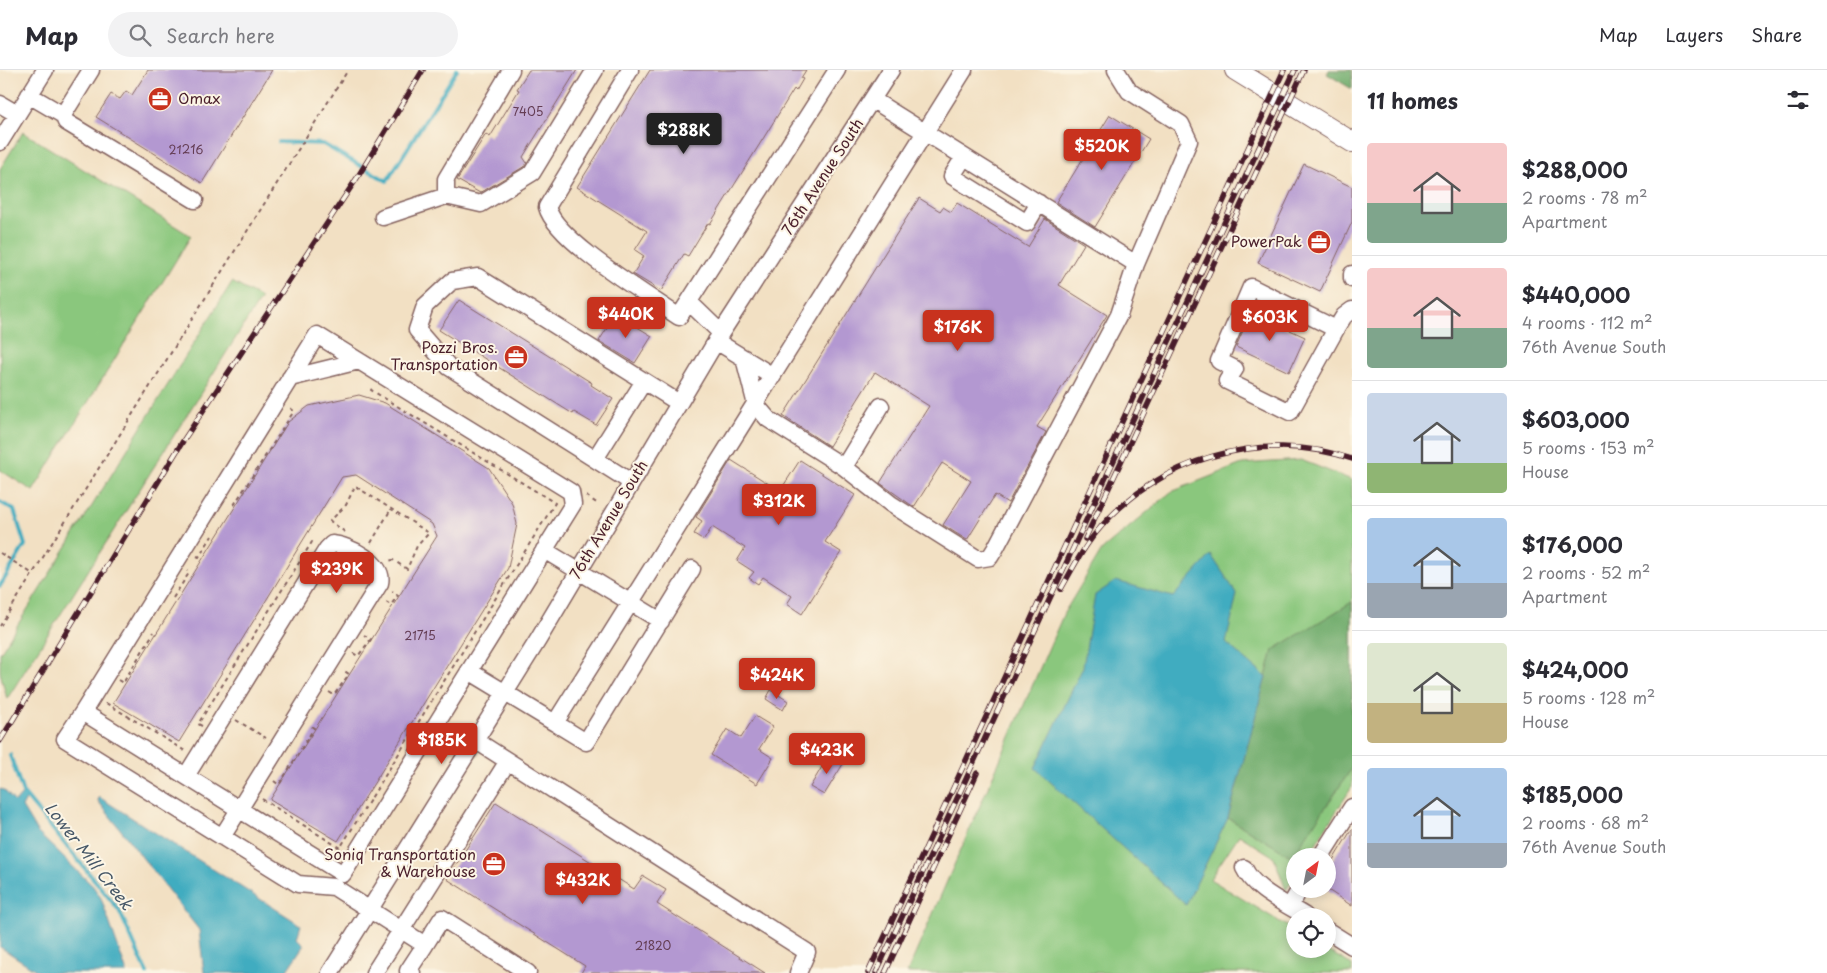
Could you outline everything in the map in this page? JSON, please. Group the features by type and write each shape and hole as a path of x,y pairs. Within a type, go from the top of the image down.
{"main road":[{"path":"1235,70 1352,142"}],"street":[{"path":"63,115 91,70"},
{"path":"446,196 446,179 511,70"},
{"path":"382,217 446,196 481,204 532,173 595,70"},
{"path":"630,70 547,207 549,214 572,242 679,317 837,70"},
{"name":"76th Avenue South","path":"330,973 505,693 719,337 891,70"},
{"path":"556,723 964,70"},
{"path":"744,358 756,405 780,429 844,467 891,504 978,560 990,557 1120,315 1136,264 1189,141 1181,124 1129,91 1116,70"},
{"path":"0,142 29,95 38,72"},
{"path":"29,95 63,115 66,122 195,200"},
{"path":"873,100 1136,264"},
{"path":"0,104 17,114"},
{"path":"964,157 952,176 1027,223 1038,203"},
{"path":"1352,274 1352,279"},
{"path":"631,482 449,367 417,330 425,306 452,282 478,277 679,404"},
{"path":"1336,329 1251,288 1219,361 1235,368 1228,382 1290,412 1336,329 1344,316 1352,310"},
{"path":"689,302 719,337 744,358 773,376"},
{"path":"83,712 343,874 573,504 571,492 317,334 66,739 298,884 334,887 425,945"},
{"path":"290,378 359,361"},
{"path":"595,459 644,381"},
{"path":"844,467 880,406"},
{"path":"186,776 327,549 332,544 343,546 372,563 379,572 380,583 222,837"},
{"path":"544,550 660,621"},
{"path":"469,671 586,742 692,569"},
{"path":"475,740 807,952 798,973"},
{"path":"374,973 508,762"},
{"path":"1326,848 1352,807"},
{"path":"1244,868 1250,879 1257,885 1293,908"},
{"path":"1290,906 1295,898"},
{"path":"412,973 408,971 442,918 528,973"},
{"path":"1336,936 1352,946"}],"path":[{"path":"0,626 348,70"},
{"path":"264,792 260,798 340,848 555,504 372,390 376,381"},
{"path":"234,505 294,411 285,405"},
{"path":"347,536 344,530 330,521 346,506 352,487 355,486 429,532 417,546 407,569 393,560 387,562 385,566"},
{"path":"367,549 392,509"},
{"path":"206,730 198,724 312,542 320,546"},
{"path":"0,553 33,574"},
{"path":"383,600 391,605 398,595 389,590 390,586"},
{"path":"114,678 123,683 154,632"},
{"path":"347,657 350,651 358,656 371,639 362,634"},
{"path":"326,690 334,695 348,674 340,668"},
{"path":"101,700 190,755"},
{"path":"225,713 296,756"},
{"path":"271,779 279,785 314,728 306,723"}],"green space":[{"path":"1329,70 1352,70 1352,89 1327,74"},
{"path":"23,132 191,236 33,491 0,470 0,169"},
{"path":"232,282 261,298 7,699 0,672 0,653"},
{"path":"1301,460 1352,480 1352,787 1313,848 1286,848 1286,890 1274,857 1239,835 1210,879 1286,925 1286,958 1336,958 1336,956 1352,965 1352,973 907,973 1064,613 1102,550 1171,492 1242,464"},
{"path":"1352,602 1352,768 1298,848 1286,848 1286,853 1228,818 1273,650"}],"water":[{"path":"1211,555 1237,594 1226,643 1266,677 1228,818 1186,905 1035,768 1083,667 1095,595 1116,581 1173,597"},
{"path":"0,789 4,790 15,802 23,793 27,798 22,807 37,832 93,886 101,898 127,973 40,973 0,947"},
{"path":"99,797 301,925 297,938 304,945 285,973 204,973 199,930 98,801"}],"building":[{"path":"148,70 272,70 202,183 96,117 111,94 120,99 126,91 132,95"},
{"path":"529,70 577,70 523,157 527,163 525,166 480,193 457,180 486,134 490,137"},
{"path":"650,70 806,70 796,91 794,89 710,224 708,223 688,256 684,254 661,291 633,274 644,256 635,250 647,231 577,187"},
{"path":"1110,115 1149,139 1095,227 1056,202"},
{"path":"1304,164 1352,187 1352,222 1320,292 1258,263"},
{"path":"919,198 940,211 943,207 951,212 957,203 1028,247 1045,219 1084,244 1059,285 1107,315 1037,427 1046,432 1008,503 995,495 967,540 943,525 971,481 942,463 914,507 880,483 929,406 875,372 829,446 783,416"},
{"name":"Pozzi Bros. Transportation","path":"459,300 592,383 591,385 613,399 596,425 574,412 573,414 439,330"},
{"path":"1251,312 1305,337 1289,372 1236,347"},
{"path":"616,314 652,336 635,363 599,341"},
{"path":"359,395 385,403 489,468 512,503 517,524 508,568 338,841 270,800 437,536 432,524 356,475 342,477 179,742 113,703 288,422 309,406"},
{"path":"731,460 780,491 800,460 855,495 825,542 841,552 802,614 787,604 792,596 763,577 758,584 749,578 754,572 737,561 745,548 712,527 704,540 694,534 702,521 696,517"},
{"path":"771,690 788,701 783,710 766,699"},
{"path":"755,716 773,727 759,749 773,758 757,784 711,755 727,729 741,738"},
{"path":"829,755 843,764 824,795 810,787"},
{"path":"496,802 634,889 643,876 666,890 657,904 765,973 581,973 585,966 447,879"},
{"path":"1352,829 1352,906 1336,895 1336,855"}],"waterway":[{"name":"Lower Mill Creek","path":"279,142 323,144 387,181 457,70"},
{"name":"Lower Mill Creek","path":"0,502 14,510 25,545 0,586"},
{"name":"Lower Mill Creek","path":"10,755 23,793 119,910 147,973"}],"railway":[{"path":"0,741 183,441 357,178 423,70"},
{"path":"868,973 1284,70"},
{"path":"876,973 1295,70"},
{"path":"1085,539 1304,70"},
{"path":"1061,589 1090,540 1120,508 1148,486 1179,469 1212,456 1247,449 1282,447 1317,450 1352,459"},
{"path":"885,973 977,773"}],"place":[{"name":"Omax","path":"160,99"},
{"name":"PowerPak","path":"1319,242"},
{"name":"Pozzi Bros. Transportation","path":"516,357"},
{"name":"Soniq Transportation & Warehouse","path":"494,864"}]}
